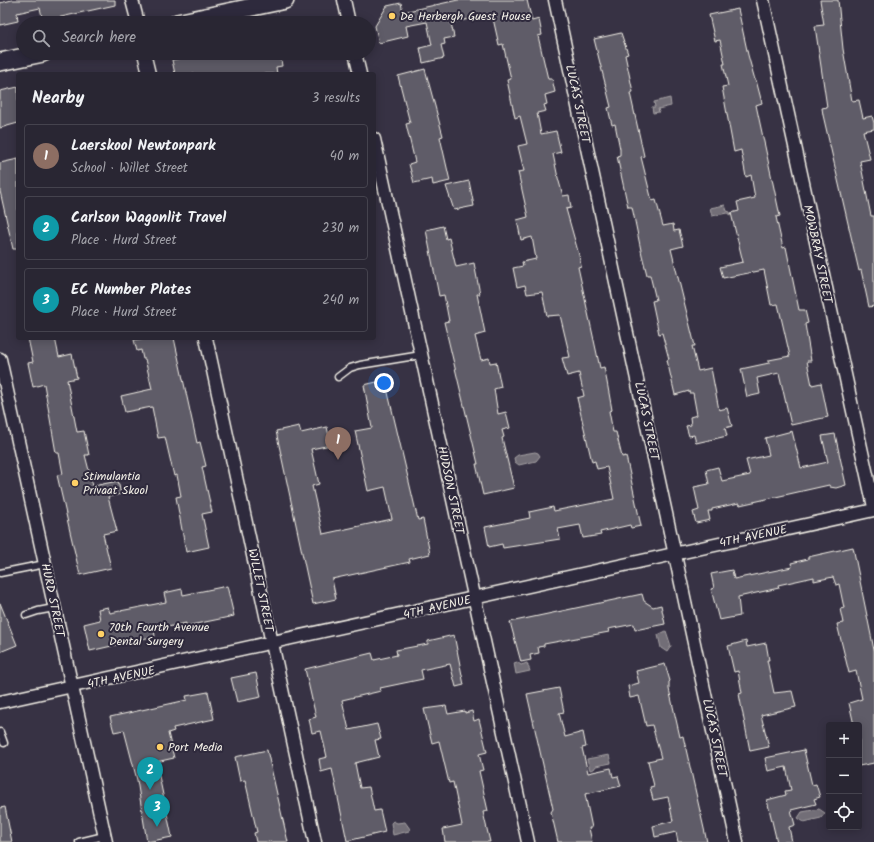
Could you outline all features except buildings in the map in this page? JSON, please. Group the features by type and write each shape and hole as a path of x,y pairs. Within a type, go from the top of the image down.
{"street":[{"path":"132,0 136,16"},
{"path":"210,16 285,0"},
{"path":"344,0 347,16"},
{"name":"LUCAS STREET","path":"556,0 737,842"},
{"name":"MOWBRAY STREET","path":"763,0 874,509"},
{"path":"0,62 16,59"},
{"path":"145,60 148,72"},
{"path":"357,60 360,72"},
{"name":"HUDSON STREET","path":"376,147 528,842"},
{"name":"WILLET STREET","path":"206,340 316,842"},
{"name":"HURD STREET","path":"0,358 2,375 105,839"},
{"name":"4TH AVENUE","path":"0,702 273,644 874,509"}],"lane":[{"path":"338,377 350,368 360,365 421,355"},
{"path":"0,573 45,564"},
{"path":"26,615 38,610 54,608"},
{"path":"0,732 4,742"},
{"path":"79,842 105,839"}],"shaded area":[{"path":"670,98 671,106 658,109 659,112 653,113 652,107 655,107 654,102"},
{"path":"725,205 727,211 730,212 730,215 727,213 712,216 710,208"},
{"path":"535,452 540,456 536,461 519,465 515,462 514,458 518,455"},
{"path":"666,631 671,646 667,652 661,648 658,635"},
{"path":"517,662 521,665 527,663 530,671 516,674 514,663"},
{"path":"609,755 611,763 596,766 594,769 590,770 587,759"},
{"path":"819,809 825,813 821,818 804,822 798,818 802,812"},
{"path":"393,821 397,823 405,822 410,829 409,831 393,835 391,823"}],"place":[{"name":"De Herbergh Guest House","path":"392,16"},
{"name":"Laerskool Newtonpark","path":"338,460"},
{"name":"Stimulantia Privaat Skool","path":"75,483"},
{"name":"70th Fourth Avenue Dental Surgery","path":"101,634"},
{"name":"Port Media","path":"160,747"},
{"name":"Carlson Wagonlit Travel","path":"150,790"},
{"name":"EC Number Plates","path":"157,827"}]}
